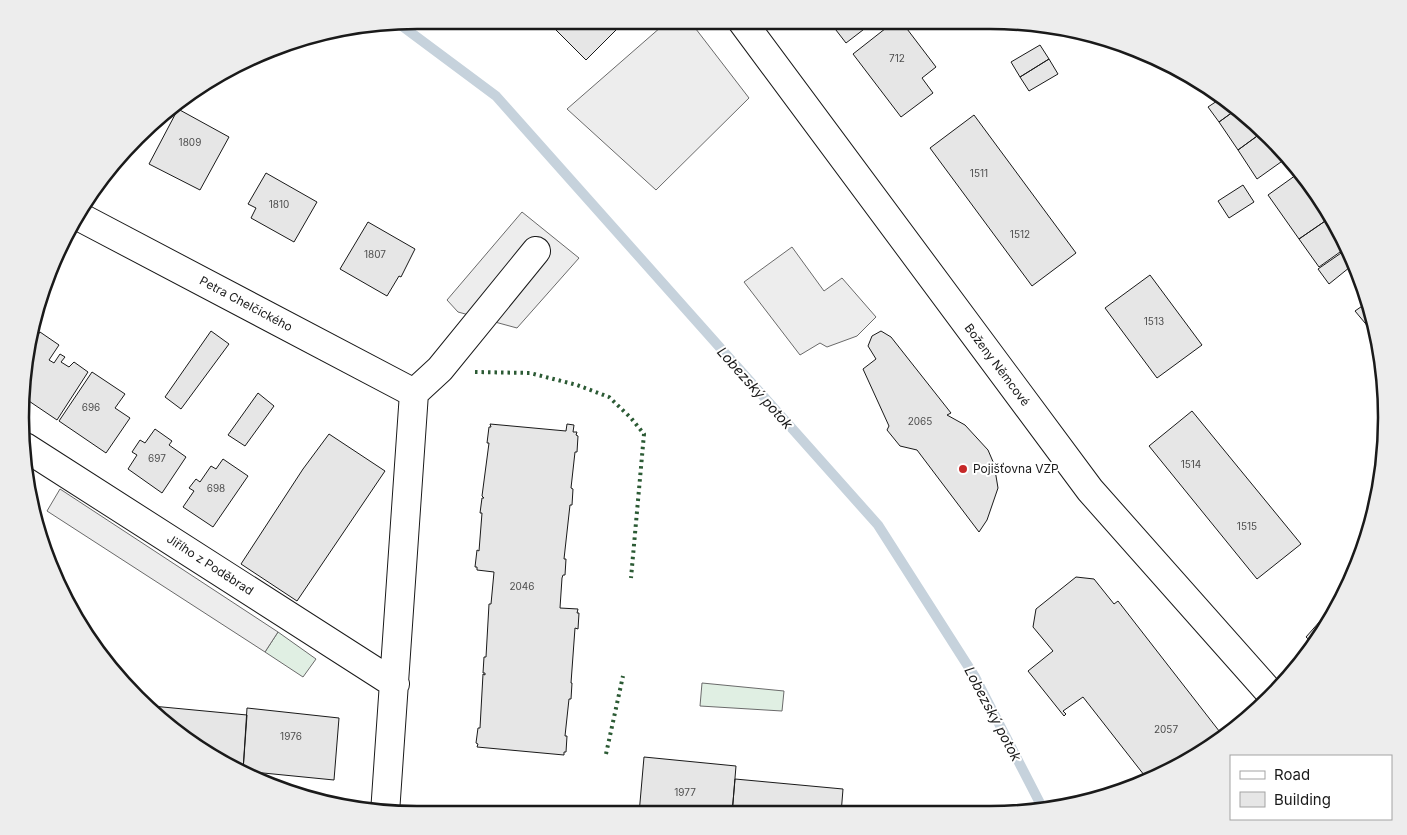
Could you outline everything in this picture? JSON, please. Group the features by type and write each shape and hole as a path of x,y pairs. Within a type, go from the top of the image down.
{"street":[{"name":"Boženy Němcové","path":"748,29 1090,490 1267,689"},
{"name":"Petra Chelčického","path":"84,219 414,393"},
{"path":"386,804 414,393 440,370 536,251"},
{"name":"Jiřího z Poděbrad","path":"31,451 395,684"}],"green space":[{"path":"278,632 316,659 303,677 265,652"},
{"path":"702,683 784,691 782,711 700,706"}],"shaded area":[{"path":"659,29 696,29 749,98 656,190 567,109"},
{"path":"522,212 579,258 517,328 458,312 447,300"},
{"path":"792,247 824,291 842,278 876,317 857,336 827,347 820,343 800,355 744,282"},
{"path":"60,489 278,632 265,652 47,511"}],"building":[{"path":"555,29 617,29 586,60"},
{"path":"835,29 864,29 846,43"},
{"path":"885,29 907,29 936,67 922,78 933,93 901,117 853,54"},
{"path":"1040,45 1049,59 1020,77 1011,62"},
{"path":"1049,59 1058,74 1029,91 1020,77"},
{"path":"1216,102 1231,113 1219,122 1208,107"},
{"path":"180,110 229,137 200,190 149,164 176,113"},
{"path":"1231,113 1257,136 1238,150 1219,122"},
{"path":"974,115 1076,253 1032,286 930,148"},
{"path":"1257,136 1282,161 1257,179 1238,150"},
{"path":"266,173 317,202 294,242 251,218 256,208 248,204"},
{"path":"1294,176 1325,221 1299,239 1268,195"},
{"path":"1243,185 1254,202 1229,218 1218,201"},
{"path":"1325,221 1341,252 1319,267 1299,239"},
{"path":"368,222 415,249 401,277 399,276 387,296 340,269"},
{"path":"1341,253 1349,268 1329,284 1318,269"},
{"path":"1150,275 1202,345 1157,378 1105,308"},
{"path":"1362,306 1367,325 1355,311"},
{"path":"211,331 229,344 181,409 165,397"},
{"path":"881,331 891,337 951,413 947,415 965,425 988,450 994,464 998,488 987,520 979,532 917,450 900,446 887,430 889,426 863,369 876,359 868,346 872,336"},
{"path":"40,332 59,345 49,360 54,363 60,354 65,357 61,362 69,367 74,362 88,372 57,420 30,401 32,367 38,335"},
{"path":"92,372 125,394 115,408 130,418 106,453 59,421"},
{"path":"258,393 274,406 245,446 228,435"},
{"path":"1192,411 1301,544 1257,579 1149,446"},
{"path":"490,424 566,431 567,424 574,425 573,432 577,432 576,435 578,436 571,488 573,489 572,505 570,505 564,559 566,559 565,575 562,578 560,608 578,609 577,613 579,613 578,629 575,628 571,699 569,699 565,736 567,736 566,752 564,752 564,755 477,747 478,744 476,743 478,728 480,728 483,674 485,675 483,673 484,657 486,657 489,604 491,604 494,572 477,570 477,567 475,567 477,550 479,551 482,513 480,513 482,498 484,498 482,496"},
{"path":"155,429 172,441 169,445 186,457 162,493 128,469 137,455 132,452 140,440 145,443"},
{"path":"329,434 385,471 297,601 241,564 303,469"},
{"path":"223,459 248,476 213,527 183,507 194,491 189,488 196,479 200,482 211,466 216,469"},
{"path":"1076,577 1094,579 1114,604 1118,601 1219,731 1184,754 1144,774 1083,697 1063,711 1066,714 1064,716 1028,671 1053,651 1033,627 1036,609"},
{"path":"1321,620 1309,639 1306,637"},
{"path":"158,707 247,715 243,765 202,741"},
{"path":"247,708 339,718 334,780 260,773 243,765"},
{"path":"644,757 736,766 733,806 640,806"},
{"path":"735,779 843,789 842,806 733,806"}],"waterway":[{"name":"Lobezský potok","path":"407,29 496,96 878,525 975,677 1040,803"}],"hedge":[{"path":"475,372 530,373 577,385 609,397 631,418 644,434 631,578"},
{"path":"606,754 623,676"}],"place":[{"name":"Pojišťovna VZP","path":"963,469"}]}
